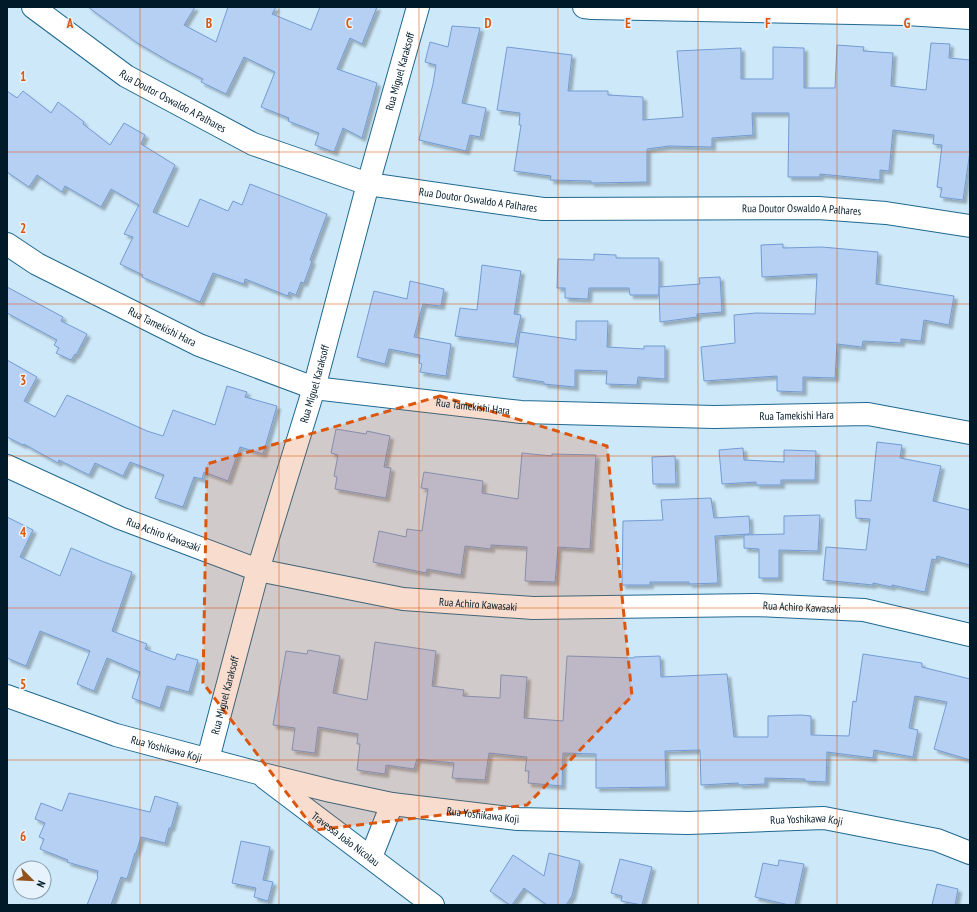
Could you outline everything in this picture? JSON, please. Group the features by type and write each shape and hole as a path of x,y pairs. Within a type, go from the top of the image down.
{"street":[{"name":"Rua Doutor Oswaldo A Palhares","path":"33,7 126,76 253,144 368,184 543,209 818,208 886,213 970,226"},
{"name":"Rua Miguel Karaksoff","path":"208,759 258,570 314,388 368,184 418,7"},
{"path":"584,7 906,14 970,18"},
{"name":"Rua Tamekishi Hara","path":"7,244 37,264 199,345 314,388 521,412 714,417 868,414 970,432"},
{"name":"Rua Achiro Kawasaki","path":"7,466 120,518 258,570 403,599 533,608 756,605 864,610 970,635"},
{"name":"Rua Yoshikawa Koji","path":"7,696 116,735 258,773 392,804 518,819 688,823 824,818 937,840 970,853"},
{"name":"Travessa João Nicolau","path":"258,773 434,905"},
{"path":"371,857 392,804"}],"highlighted area":[{"path":"440,396 607,446 632,696 527,805 315,830 203,683 207,464"}],"building":[{"path":"88,7 195,7 184,25 216,42 228,7 276,7 272,14 311,30 320,7 377,7 362,44 350,38 337,69 377,83 362,138 343,128 334,152 315,145 319,133 288,121 289,118 261,107 275,72 244,57 226,94 201,82 203,79 136,42"},
{"path":"452,26 480,28 462,103 486,108 480,137 470,135 466,151 419,140 433,84 436,65 425,62 430,42 448,47"},
{"path":"931,43 950,44 949,58 970,60 970,151 963,200 940,197 942,188 937,187 942,145 933,144 934,135 893,130 889,171 880,170 880,180 820,174 820,177 788,177 789,113 752,113 753,135 712,138 712,147 669,146 647,149 647,182 591,183 591,181 550,180 551,176 514,171 521,125 519,125 520,113 497,110 507,47 572,55 568,91 608,91 608,95 643,97 643,120 683,117 677,51 741,48 741,79 773,79 773,47 804,48 804,88 835,88 837,45 864,47 863,51 893,53 891,86 926,90"},
{"path":"7,91 17,98 23,91 51,113 58,102 110,145 124,123 145,135 141,144 175,165 153,212 188,227 200,199 228,211 233,201 242,205 250,184 327,214 310,260 312,261 304,283 301,282 296,295 289,292 288,296 245,279 244,284 213,273 200,302 142,277 143,275 120,264 133,237 124,234 139,205 111,189 101,207 65,186 62,192 37,175 29,187 7,172"},
{"path":"783,244 783,248 822,247 878,252 876,284 954,296 949,325 924,320 921,341 901,339 901,343 863,341 862,347 837,344 835,378 803,377 803,392 777,391 777,376 704,381 701,347 735,343 734,315 756,313 815,314 817,274 762,277 761,245"},
{"path":"594,254 616,255 616,258 659,258 659,295 630,295 629,288 589,288 588,299 565,298 565,288 557,288 558,259 594,260"},
{"path":"482,265 521,271 514,314 521,315 515,344 455,336 460,308 477,310"},
{"path":"720,277 722,312 697,314 697,317 660,322 659,287 700,284 699,278"},
{"path":"410,281 444,289 441,306 423,304 414,337 451,344 446,376 420,372 422,364 419,363 420,355 389,349 385,364 357,357 374,291 407,299"},
{"path":"7,287 63,317 61,321 87,334 76,355 75,354 71,360 56,353 59,348 54,345 57,340 7,313"},
{"path":"576,321 608,321 607,347 644,349 644,346 665,346 665,379 638,377 637,385 606,384 607,371 575,370 575,387 544,384 544,382 513,377 520,332 576,340"},
{"path":"7,360 37,377 24,401 55,417 67,395 147,431 163,436 173,410 215,425 227,386 247,392 245,397 277,406 263,454 240,447 228,481 204,472 202,479 194,477 183,507 155,498 164,475 130,462 123,476 95,463 89,475 59,460 58,463 24,444 23,445 7,437"},
{"path":"336,429 366,434 367,431 390,436 384,467 391,468 386,498 335,489 337,477 334,476 338,455 331,453"},
{"path":"877,442 902,445 900,458 941,466 933,501 970,510 970,565 937,556 936,560 932,559 925,592 892,585 892,587 873,583 873,585 823,580 826,547 866,550 870,519 856,518 855,500 871,501"},
{"path":"743,448 744,460 784,462 784,450 816,451 815,480 781,480 781,485 756,485 756,482 722,484 719,450"},
{"path":"522,453 552,456 552,454 596,455 590,549 558,547 555,582 525,581 527,547 491,545 491,549 465,546 461,575 427,569 426,573 373,562 379,531 406,537 407,529 422,531 428,489 421,488 424,472 483,481 482,493 518,499"},
{"path":"675,456 676,484 653,484 652,457"},
{"path":"711,498 714,518 749,516 750,534 715,536 718,583 689,584 689,582 650,582 650,585 622,585 623,521 663,520 661,500"},
{"path":"820,515 818,551 779,550 779,578 759,578 759,549 744,548 744,535 784,534 784,516"},
{"path":"7,517 33,530 20,557 60,576 71,548 132,572 112,631 147,644 145,649 175,660 177,654 198,660 189,692 167,686 160,708 132,698 140,672 107,658 94,691 77,684 90,651 40,631 26,666 7,658"},
{"path":"375,642 436,651 432,686 464,690 463,696 500,698 501,675 527,677 524,718 563,721 567,656 634,658 660,656 661,677 727,674 734,737 768,737 768,716 801,715 811,716 811,735 849,736 853,701 856,702 863,654 922,663 922,667 970,679 970,760 934,749 947,702 915,696 909,728 918,730 913,757 874,750 873,758 827,752 826,782 805,781 805,779 765,778 765,784 739,785 738,783 701,785 700,750 665,751 666,787 596,788 596,754 563,753 562,786 528,783 529,771 525,771 527,757 489,753 485,780 452,778 454,763 417,759 414,769 386,765 385,774 357,770 360,744 357,744 358,734 318,727 315,753 292,750 295,728 273,725 286,651 307,654 308,650 340,656 333,693 367,700"},
{"path":"69,793 150,812 155,796 178,803 165,843 141,837 127,879 121,877 111,905 87,905 98,877 98,871 67,862 68,860 40,849 44,839 39,837 45,823 35,819 41,803 62,811"},
{"path":"241,841 270,847 263,880 273,882 268,901 254,897 256,888 232,883"},
{"path":"549,853 580,861 572,896 566,905 547,905 524,888 512,905 510,905 490,891 513,855 544,876"},
{"path":"620,859 652,867 642,905 621,901 622,896 611,893"},
{"path":"779,860 804,864 795,905 755,897 763,863 778,866"},
{"path":"937,884 958,889 955,905 932,905"}]}
